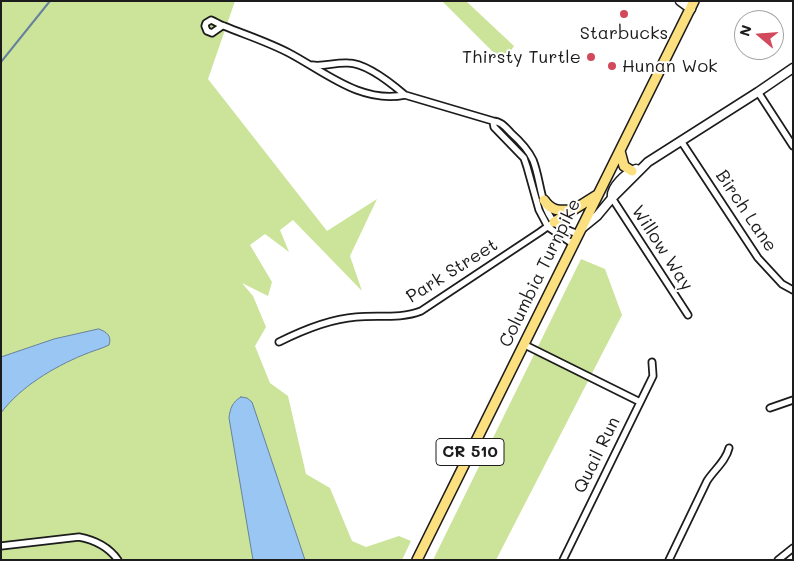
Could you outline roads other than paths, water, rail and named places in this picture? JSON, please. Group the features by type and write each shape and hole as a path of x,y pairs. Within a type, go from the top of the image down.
{"main road":[{"path":"680,1 692,5"},
{"name":"Columbia Turnpike","path":"417,560 692,5"},
{"path":"612,198 611,193 614,187 632,171 793,68"},
{"path":"620,151 624,166 632,171"},
{"path":"579,232 598,216 642,166"},
{"path":"551,224 597,195"},
{"path":"544,200 552,209 562,211 574,210"}],"street":[{"path":"222,26 264,41 311,64 323,66 350,62 359,65 367,68 405,95 498,121 530,154 536,168 551,224"},
{"path":"311,64 318,71 359,92 397,96 405,95"},
{"path":"758,92 793,146"},
{"path":"493,121 494,127 524,158 539,210 573,244"},
{"name":"Birch Lane","path":"681,141 758,258 782,284 793,290"},
{"name":"Willow Way","path":"612,198 688,315"},
{"path":"551,224 579,232"},
{"name":"Park Street","path":"279,342 311,327 346,318 413,314 421,311 551,224"},
{"path":"523,344 640,402"},
{"name":"Quail Run","path":"563,560 653,376 652,362"},
{"path":"770,408 793,400"},
{"path":"669,560 707,481 727,457 729,448"},
{"path":"1,546 79,537 103,545 118,560"},
{"path":"778,560 793,548"}],"water":[{"path":"99,329 108,335 110,339 109,345 72,360 49,372 28,386 1,413 1,357 54,339"},
{"path":"241,397 247,398 252,402 305,560 253,560 229,418 232,406"}],"waterway":[{"path":"1,62 50,1"}],"place":[{"name":"Starbucks","path":"624,14"},
{"name":"Thirsty Turtle","path":"591,57"},
{"name":"Hunan Wok","path":"612,66"}]}
